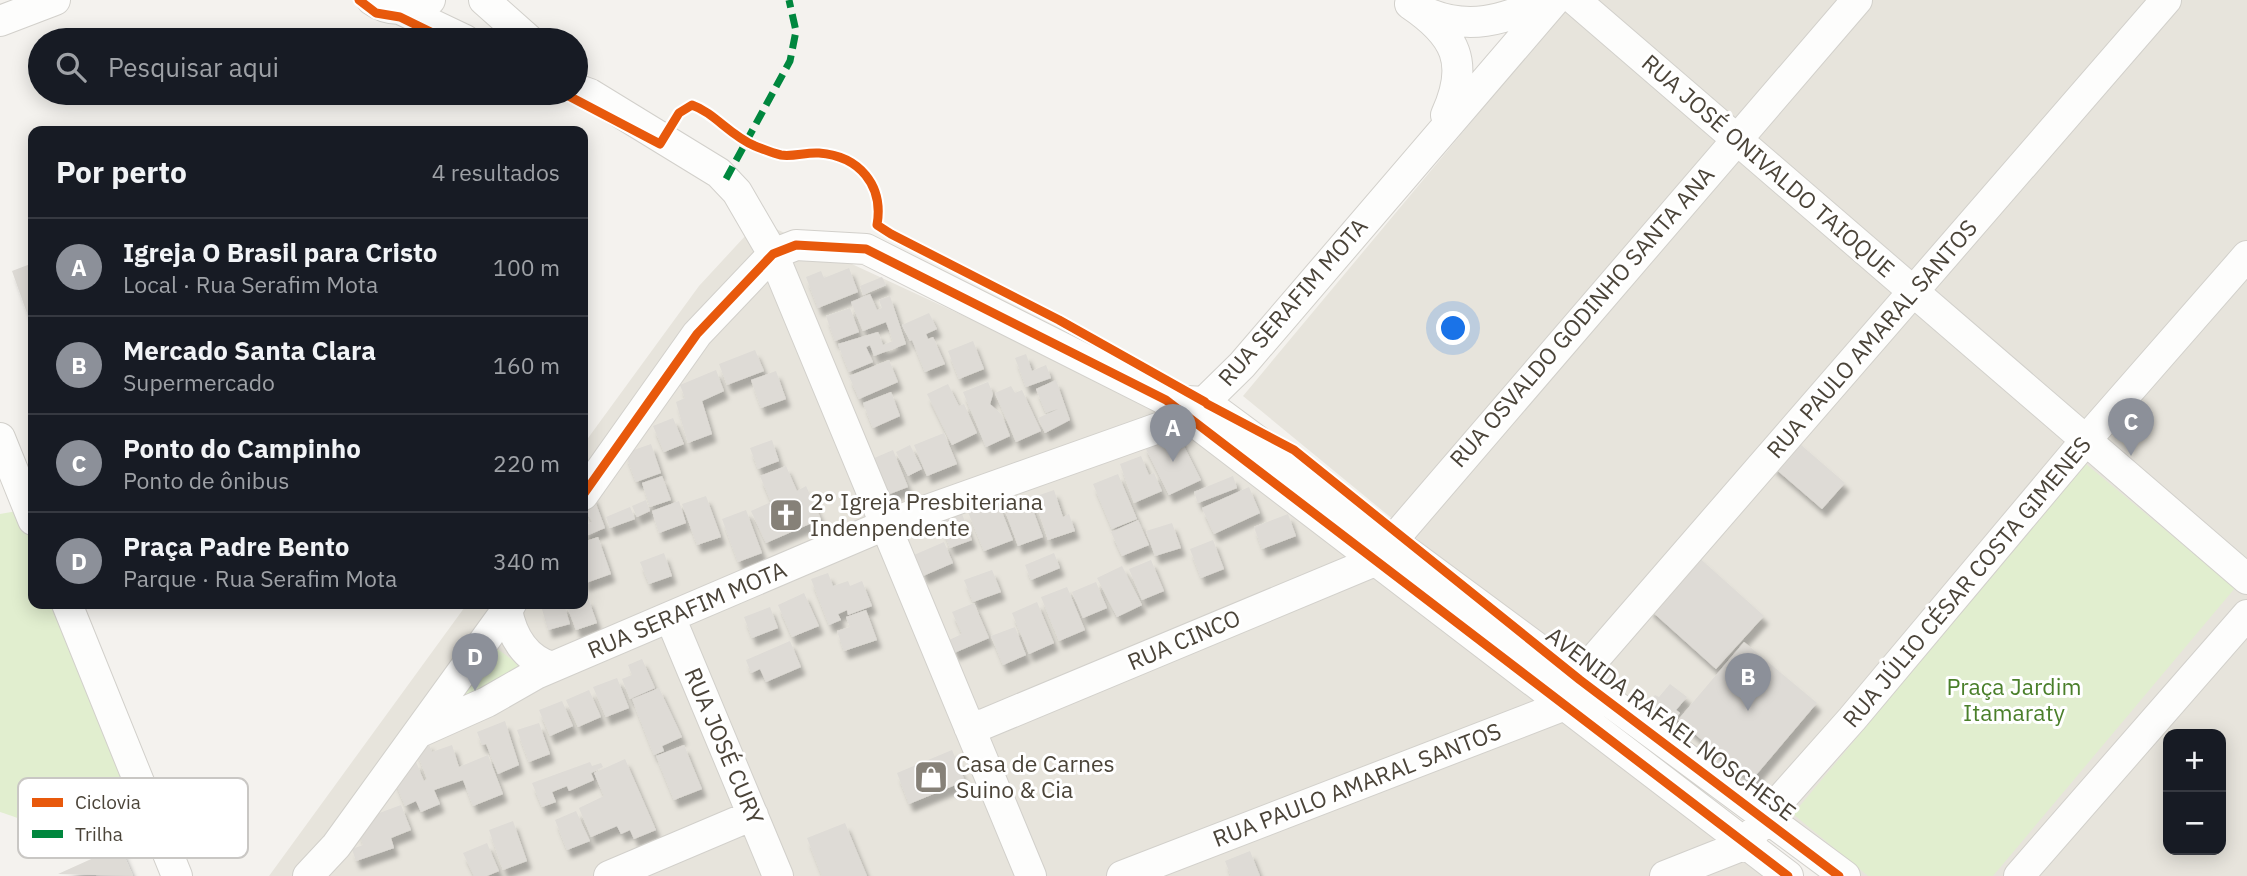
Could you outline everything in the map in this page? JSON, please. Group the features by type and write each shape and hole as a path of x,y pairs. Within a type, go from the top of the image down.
{"street":[{"path":"0,21 55,0"},
{"path":"372,0 389,8 402,10 440,28"},
{"path":"402,10 430,0"},
{"path":"484,0 516,28"},
{"path":"1408,2 1439,18 1470,24 1502,20 1546,0"},
{"name":"RUA SERAFIM MOTA","path":"420,732 552,667 885,525 1187,406 1242,365 1555,0"},
{"name":"RUA JOSÉ ONIVALDO TAIOQUE","path":"1575,0 2247,579"},
{"name":"RUA OSVALDO GODINHO SANTA ANA","path":"1383,550 1857,0"},
{"name":"RUA PAULO AMARAL SANTOS","path":"1122,876 1574,688 2166,0"},
{"path":"1408,2 1444,33 1455,50 1459,65 1456,91 1435,137"},
{"path":"588,90 726,179 772,254 1031,876"},
{"name":"AVENIDA RAFAEL NOSCHESE","path":"772,254 796,245 866,250 1187,406 1574,688 1765,817 1845,876"},
{"path":"588,488 697,334 772,254"},
{"name":"RUA JÚLIO CÉSAR COSTA GIMENES","path":"1746,844 1765,817 1853,719 2086,440 2247,256"},
{"path":"0,438 28,508"},
{"name":"RUA CINCO","path":"969,727 984,724 1383,550"},
{"path":"69,609 137,778"},
{"path":"308,876 336,846 508,609"},
{"path":"509,609 512,631 522,646 535,659 552,667"},
{"path":"2020,876 2247,615"},
{"name":"RUA JOSÉ CURY","path":"670,617 778,876"},
{"name":"AVENIDA RAFAEL NOSCHESE","path":"1574,688 1746,844 1788,876"},
{"path":"609,876 753,815"},
{"path":"1665,876 1746,844"},
{"path":"170,858 177,876"}],"shaded area":[{"path":"1573,0 2247,0 2247,876 1827,876 1243,396"},
{"path":"759,221 1150,402 1776,876 269,876 463,609 588,609 588,438 699,286"}],"green space":[{"name":"Praça Jardim Itamaraty","path":"2086,464 2235,588 1993,876 1868,876 1793,814"},
{"path":"17,511 28,514 28,609 81,609 132,778 18,778 18,818 0,812 0,514"},
{"path":"488,642 526,670 452,708"}],"building":[{"path":"28,265 28,313 27,313 12,271"},
{"path":"849,268 858,292 818,308 806,277 821,271 824,278"},
{"path":"882,277 886,285 863,295 860,286"},
{"path":"870,294 877,310 882,308 879,300 890,296 906,344 874,356 870,345 866,347 873,362 849,372 838,344 878,332 883,345 893,341 886,322 863,331 851,302"},
{"path":"850,308 859,332 835,341 826,316"},
{"path":"929,313 937,329 926,334 928,339 933,337 945,364 925,372 912,340 910,341 902,325"},
{"path":"973,341 984,369 959,379 948,351"},
{"path":"755,350 764,371 727,385 719,364"},
{"path":"1026,354 1032,371 1046,365 1051,378 1026,387 1015,358"},
{"path":"889,360 898,382 859,399 849,376"},
{"path":"716,370 724,391 702,401 712,434 688,443 676,402 685,398 680,385"},
{"path":"776,371 786,399 761,408 751,380"},
{"path":"1056,380 1070,420 1045,433 1038,418 1058,409 1046,413 1036,389"},
{"path":"988,382 993,394 990,404 1002,415 1010,436 986,447 963,392"},
{"path":"948,384 959,406 964,404 977,433 952,445 927,394"},
{"path":"1011,386 1015,393 1022,390 1041,431 1016,442 995,393"},
{"path":"891,392 900,416 873,428 863,403"},
{"path":"673,418 684,444 664,452 653,426"},
{"path":"1176,430 1201,480 1169,495 1144,445"},
{"path":"944,433 957,464 927,476 914,445"},
{"path":"1794,439 1845,483 1822,509 1771,465"},
{"path":"772,440 779,461 758,469 750,448"},
{"path":"651,444 661,473 636,482 625,453"},
{"path":"910,445 922,469 908,476 896,452"},
{"path":"893,450 908,487 887,495 872,459"},
{"path":"1141,456 1149,475 1154,473 1162,491 1134,503 1120,464"},
{"name":"2° Igreja Presbiteriana Indenpendente","path":"786,466 797,491 806,486 821,519 766,543 751,511 771,502 760,476"},
{"path":"1118,474 1137,519 1112,529 1093,484"},
{"path":"662,476 671,500 650,507 642,483"},
{"path":"1233,476 1237,488 1198,503 1194,492"},
{"path":"1249,487 1260,513 1214,534 1202,508"},
{"path":"1054,490 1063,517 1069,514 1075,531 1048,540 1034,497"},
{"path":"592,493 605,528 588,535 588,524 592,522 588,515 588,499"},
{"path":"706,496 721,537 697,545 682,504"},
{"path":"1029,499 1043,537 1018,546 1004,508"},
{"path":"646,500 650,511 637,517 632,506"},
{"path":"679,501 686,523 659,533 652,511"},
{"path":"990,503 991,507 999,504 1013,540 984,551 968,512"},
{"path":"630,507 635,519 610,528 606,517"},
{"path":"746,510 762,553 738,562 722,519"},
{"path":"962,514 972,540 950,548 940,522"},
{"path":"1288,514 1296,536 1262,549 1254,527"},
{"path":"1138,520 1149,545 1122,556 1111,532"},
{"path":"1172,523 1181,548 1155,556 1146,531"},
{"path":"598,537 611,574 588,582 588,540"},
{"path":"1213,540 1224,569 1201,578 1190,549"},
{"path":"944,542 953,563 923,576 914,555"},
{"path":"664,553 672,576 649,584 640,562"},
{"path":"1054,553 1060,568 1031,580 1025,565"},
{"path":"1696,555 1764,616 1716,669 1648,608"},
{"path":"1151,560 1164,591 1142,600 1129,569"},
{"path":"1122,566 1142,605 1117,617 1097,578"},
{"path":"992,570 1001,592 973,602 964,580"},
{"path":"828,573 833,586 848,581 850,586 862,581 872,606 848,615 847,610 838,614 841,620 829,625 811,579"},
{"path":"1096,582 1107,608 1083,618 1072,592"},
{"path":"1067,587 1085,630 1059,641 1041,597"},
{"path":"804,593 819,626 792,637 778,605"},
{"path":"588,598 597,623 576,630 568,609 588,609"},
{"path":"1037,602 1054,643 1029,654 1012,613"},
{"path":"974,603 989,638 954,653 949,640 962,634 952,612"},
{"path":"770,607 778,628 752,638 744,617"},
{"path":"542,609 566,609 570,624 548,630"},
{"path":"866,610 877,640 844,651 837,631 850,627 846,617"},
{"path":"1015,627 1026,655 1003,665 991,636"},
{"path":"790,641 801,667 766,682 760,669 751,673 746,660"},
{"path":"1744,642 1817,703 1751,781 1678,720"},
{"path":"642,659 655,688 630,699 622,679 632,675 628,665"},
{"path":"617,678 629,708 606,717 593,687"},
{"path":"1670,684 1687,697 1676,710 1680,713 1674,720 1650,701 1655,695 1659,697"},
{"path":"659,688 682,737 662,746 664,751 654,755 632,699"},
{"path":"589,690 601,717 578,727 566,700"},
{"path":"562,701 573,726 550,736 539,710"},
{"path":"505,721 519,765 498,774 486,744 482,745 477,732"},
{"path":"539,723 550,754 529,762 517,730"},
{"path":"428,742 432,752 452,745 459,767 488,755 503,794 473,806 463,780 434,790 440,804 421,812 416,801 405,806 391,772 416,762 424,781 427,779 415,747"},
{"path":"684,745 702,789 674,800 656,756"},
{"name":"Casa de Carnes Suino & Cia","path":"952,750 965,781 909,804 897,773"},
{"path":"625,759 656,830 634,839 630,830 621,834 617,826 591,837 579,808 604,796 594,773"},
{"path":"590,762 592,766 601,763 603,767 591,773 594,780 569,791 567,786 552,792 556,802 542,807 532,783"},
{"path":"401,805 411,830 391,838 394,848 356,861 352,849 363,845 355,822"},
{"path":"576,811 590,841 567,850 555,820"},
{"path":"513,821 527,861 503,870 489,830"},
{"path":"845,823 867,876 822,876 807,838"},
{"path":"487,843 499,871 487,876 474,876 463,853"},
{"path":"1250,851 1260,876 1231,876 1225,861"},
{"path":"93,858 125,858 133,876 58,874"}],"marked path":[{"path":"726,179 790,61 796,31 789,0"}],"cycle path":[{"path":"359,0 376,13 400,17 422,28"},
{"path":"586,105 660,144 679,113 692,105 708,113 737,136 771,152 781,155 819,153 846,160 866,175 872,185 877,197 877,225 1059,320 1205,402"},
{"path":"588,488 697,334 773,254 796,245 866,249 1166,400 1788,876"},
{"path":"1207,404 1294,450 1580,680 1839,876"}],"place":[{"name":"Ponto do Campinho","path":"2131,456"},
{"name":"Igreja O Brasil para Cristo","path":"1173,462"},
{"name":"2° Igreja Presbiteriana Indenpendente","path":"786,515"},
{"name":"Praça Padre Bento","path":"475,691"},
{"name":"Mercado Santa Clara","path":"1748,711"},
{"name":"Casa de Carnes Suino & Cia","path":"931,777"}]}
